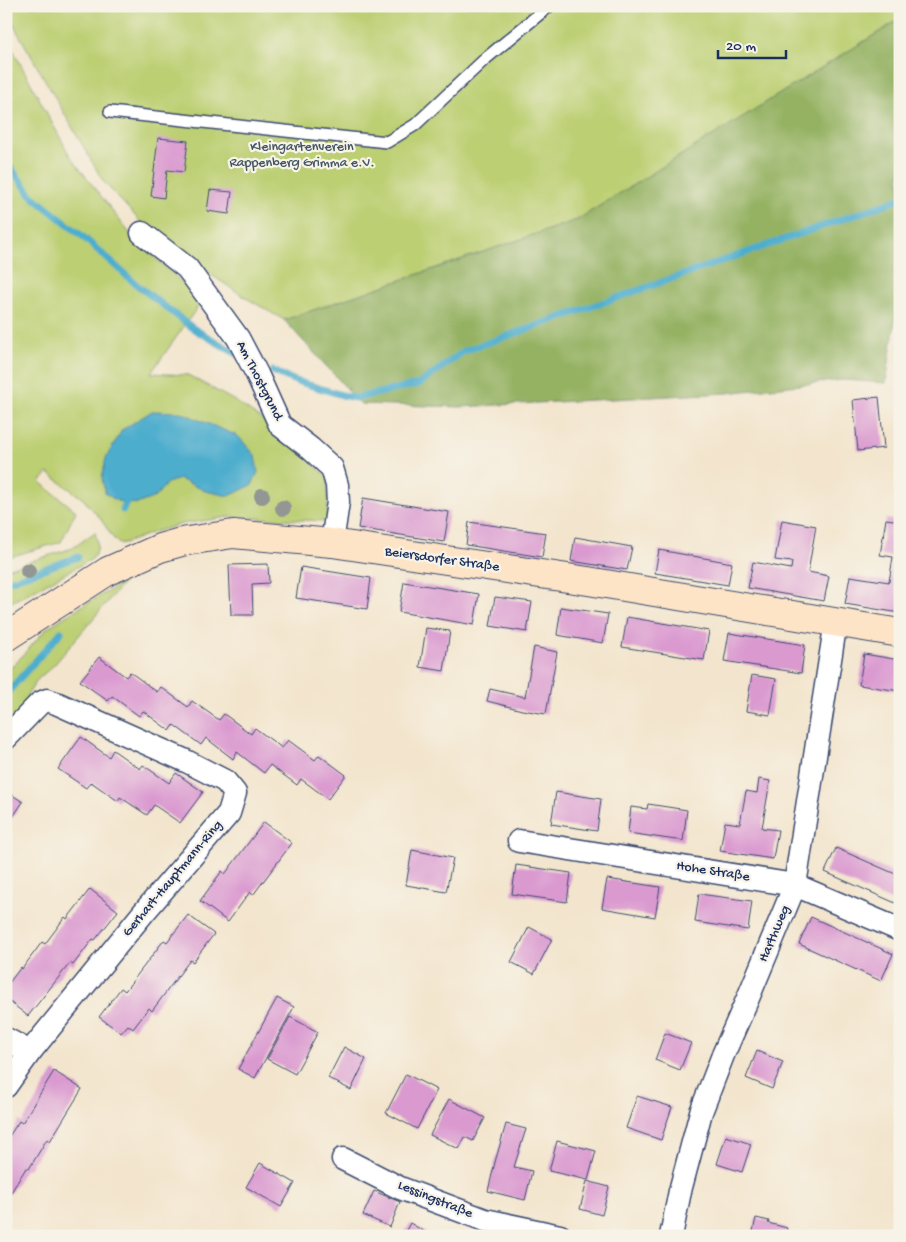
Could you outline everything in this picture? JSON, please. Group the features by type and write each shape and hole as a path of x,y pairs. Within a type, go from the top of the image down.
{"street":[{"name":"Am Thostgrund","path":"142,233 187,268 238,338 280,425 332,468 337,485 338,502 332,543"},
{"name":"Beiersdorfer Straße","path":"6,637 108,571 160,548 181,542 233,534 332,543 588,581 900,632"},
{"name":"Harthweg","path":"671,1236 680,1191 701,1112 795,885 836,621"},
{"name":"Gerhart-Hauptmann-Ring","path":"6,738 40,703 47,700 186,761 225,781 235,794 229,813 144,912 30,1052 6,1086"},
{"name":"Hohe Straße","path":"519,841 795,885 900,930"},
{"path":"6,1039 30,1052"},
{"name":"Lessingstraße","path":"343,1159 481,1228 560,1236"}],"lane":[{"path":"110,112 387,142 415,125 484,60 549,6"}],"green space":[{"name":"Kleingartenverein Rappenberg Grimma e.V.","path":"6,6 900,6 900,19 577,220 284,320 179,254 149,231 103,181 6,12"},
{"path":"900,19 900,311 896,315 886,383 843,380 727,393 461,407 361,404 284,320 577,220"},
{"path":"6,37 70,156 131,235 202,301 151,373 188,375 233,400 278,430 328,478 327,521 229,517 182,524 119,544 83,499 48,473 40,482 76,511 61,542 6,558"},
{"path":"95,532 98,546 92,559 6,605 6,569 73,548"},
{"path":"124,582 54,665 38,679 28,694 27,707 6,724 6,671 14,665 47,628"}],"water":[{"path":"152,411 180,412 238,436 255,455 258,472 252,485 229,496 205,491 180,479 167,483 155,497 137,504 117,501 105,493 102,478 106,458 122,430"}],"building":[{"path":"158,138 188,141 184,172 167,170 164,198 151,196"},
{"path":"210,190 232,192 229,214 207,211"},
{"path":"879,397 884,448 858,451 853,400"},
{"path":"363,498 449,512 444,542 358,528"},
{"path":"886,519 900,521 900,613 845,604 850,576 889,582 893,557 880,555"},
{"path":"782,520 816,526 808,572 829,576 824,601 748,588 753,562 791,569 792,562 775,560"},
{"path":"469,522 546,533 542,557 466,545"},
{"path":"575,537 632,547 627,570 571,561"},
{"path":"659,550 732,563 728,585 655,573"},
{"path":"268,564 269,583 252,584 253,615 231,615 229,565"},
{"path":"301,567 371,578 367,609 296,598"},
{"path":"404,582 479,594 474,625 399,612"},
{"path":"495,597 532,602 527,632 490,626"},
{"path":"561,607 608,614 603,643 557,635"},
{"path":"627,617 709,631 704,660 622,647"},
{"path":"426,628 450,631 444,671 420,667"},
{"path":"729,633 805,645 801,673 724,661"},
{"path":"534,647 557,652 546,714 487,701 490,689 525,697"},
{"path":"864,654 900,660 900,691 859,685"},
{"path":"99,657 126,677 130,672 157,692 161,687 188,707 192,701 219,720 224,714 251,734 255,728 282,748 288,740 315,760 319,755 346,775 328,799 301,779 297,785 270,765 264,773 237,752 233,759 206,738 201,745 174,725 170,731 143,711 139,716 112,696 108,701 80,681"},
{"path":"752,675 776,679 770,715 746,711"},
{"path":"81,737 109,757 113,750 140,769 143,765 169,783 176,773 203,792 180,823 154,805 147,815 120,797 118,801 91,782 86,788 58,769"},
{"path":"759,779 770,781 762,828 778,830 773,859 720,851 725,822 740,824 746,791 757,793"},
{"path":"6,791 23,802 6,827"},
{"path":"556,792 601,799 597,831 551,824"},
{"path":"648,804 687,810 683,841 628,833 631,807 647,809"},
{"path":"264,822 292,843 253,895 250,892 228,922 200,901 222,871 225,874"},
{"path":"836,848 900,876 900,905 825,872"},
{"path":"412,850 453,858 446,892 406,885"},
{"path":"516,865 571,873 567,902 512,894"},
{"path":"607,879 660,887 655,917 602,908"},
{"path":"90,889 118,911 73,965 70,963 28,1016 6,999 6,987 42,942 45,944 65,917 67,919"},
{"path":"699,894 752,901 748,930 695,922"},
{"path":"188,915 214,934 193,962 190,960 152,1011 149,1008 133,1029 128,1025 121,1033 99,1017 121,988 125,991 164,940 167,942"},
{"path":"811,917 893,954 881,981 799,944"},
{"path":"529,927 552,939 534,974 511,962"},
{"path":"277,998 294,1007 255,1078 238,1069"},
{"path":"290,1017 318,1032 295,1074 267,1059"},
{"path":"665,1033 691,1043 680,1070 655,1060"},
{"path":"344,1047 366,1059 351,1090 328,1078"},
{"path":"757,1051 783,1062 772,1089 746,1078"},
{"path":"54,1071 82,1089 50,1141 47,1139 29,1169 26,1168 10,1194 6,1197 6,1141 19,1121 22,1123"},
{"path":"406,1074 437,1090 417,1129 386,1113"},
{"path":"637,1096 672,1107 661,1140 626,1128"},
{"path":"449,1099 485,1118 473,1141 465,1137 459,1149 430,1135"},
{"path":"506,1124 526,1129 514,1167 532,1171 525,1200 488,1191"},
{"path":"726,1136 751,1144 742,1172 717,1164"},
{"path":"557,1141 596,1151 588,1180 549,1171"},
{"path":"260,1163 295,1183 281,1207 246,1187"},
{"path":"587,1181 609,1187 602,1215 580,1209"},
{"path":"374,1191 400,1202 390,1227 363,1215"},
{"path":"756,1218 787,1228 785,1236 752,1236"},
{"path":"410,1223 432,1236 403,1236"}],"waterway":[{"path":"6,162 33,197 81,235 137,285 194,329 237,354"},
{"path":"273,371 293,380 356,398 419,384 464,351 900,199"},
{"path":"123,510 126,502"},
{"path":"6,582 78,557"},
{"path":"6,694 61,632"}]}
